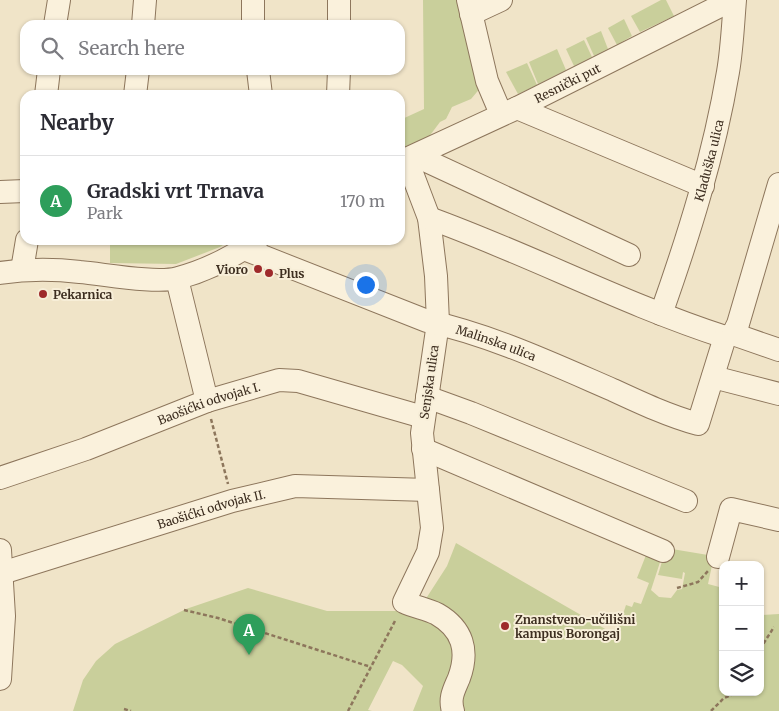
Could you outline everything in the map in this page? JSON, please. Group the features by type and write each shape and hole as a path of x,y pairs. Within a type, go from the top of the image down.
{"street":[{"path":"56,20 59,0"},
{"path":"144,20 146,0"},
{"path":"252,0 253,20"},
{"path":"339,0 339,20"},
{"path":"501,0 469,7 487,81 509,111 703,186"},
{"name":"Resnički put","path":"408,159 733,0"},
{"name":"Kladuška ulica","path":"661,314 703,186 729,70 733,0"},
{"path":"47,90 49,75"},
{"path":"136,90 137,75"},
{"path":"259,75 260,90"},
{"path":"338,75 338,90"},
{"path":"408,159 629,255"},
{"name":"Senjska ulica","path":"404,602 430,544 432,528 423,449 425,407 438,323 436,276 429,218 408,159"},
{"path":"779,184 738,324 729,335 713,377 779,394"},
{"path":"0,192 20,192"},
{"path":"429,218 472,233 661,314 779,350"},
{"path":"22,270 26,245"},
{"path":"0,273 22,270 78,271 138,278 177,279 251,245"},
{"name":"Malinska ulica","path":"251,245 438,323 563,368 676,418 698,424 713,377"},
{"path":"177,279 207,401"},
{"name":"Baošićki odvojak I.","path":"0,478 86,449 207,401 279,380 289,380 425,407 471,413 686,501"},
{"path":"423,449 663,551"},
{"name":"Baošićki odvojak II.","path":"2,573 232,501 295,486 428,490"},
{"path":"714,563 731,509 779,520"},
{"path":"0,550 4,616 0,679"},
{"path":"404,602 437,614 462,639 465,652 460,673 451,695 453,711"}],"path":[{"path":"207,401 232,501"},
{"path":"677,588 698,582 714,563"},
{"path":"348,711 404,602"},
{"path":"184,610 218,618 371,667"},
{"path":"764,643 774,627"},
{"path":"711,711 724,698 729,696"},
{"path":"124,709 132,711"}],"green space":[{"path":"423,0 462,0 482,86 471,99 452,107 446,119 440,122 428,138 405,146 405,118 424,109"},
{"path":"661,0 666,0 674,16 640,32 631,16"},
{"path":"624,19 632,36 617,45 608,28"},
{"path":"601,31 608,49 594,56 586,38"},
{"path":"584,40 592,57 574,66 566,49"},
{"path":"557,49 566,70 538,84 529,62"},
{"path":"527,63 537,85 518,94 506,72"},
{"path":"110,245 223,245 176,264 110,263"},
{"path":"456,543 607,630 618,629 626,605 632,607 634,602 641,604 649,583 637,578 648,550 662,556 651,590 659,597 671,598 677,590 682,589 685,573 683,572 682,579 658,575 666,548 714,556 708,584 719,587 719,696 764,696 764,615 779,614 779,711 413,711 423,686 402,665 393,661 368,710 372,711 73,711 83,680 96,661 115,644 186,609 248,588 327,611 418,611 447,566"}],"place":[{"name":"Vioro","path":"258,269"},
{"name":"Plus","path":"269,273"},
{"name":"Pekarnica","path":"43,294"},
{"name":"Znanstveno-učilišni kampus Borongaj","path":"505,626"},
{"name":"Gradski vrt Trnava","path":"249,655"}]}
